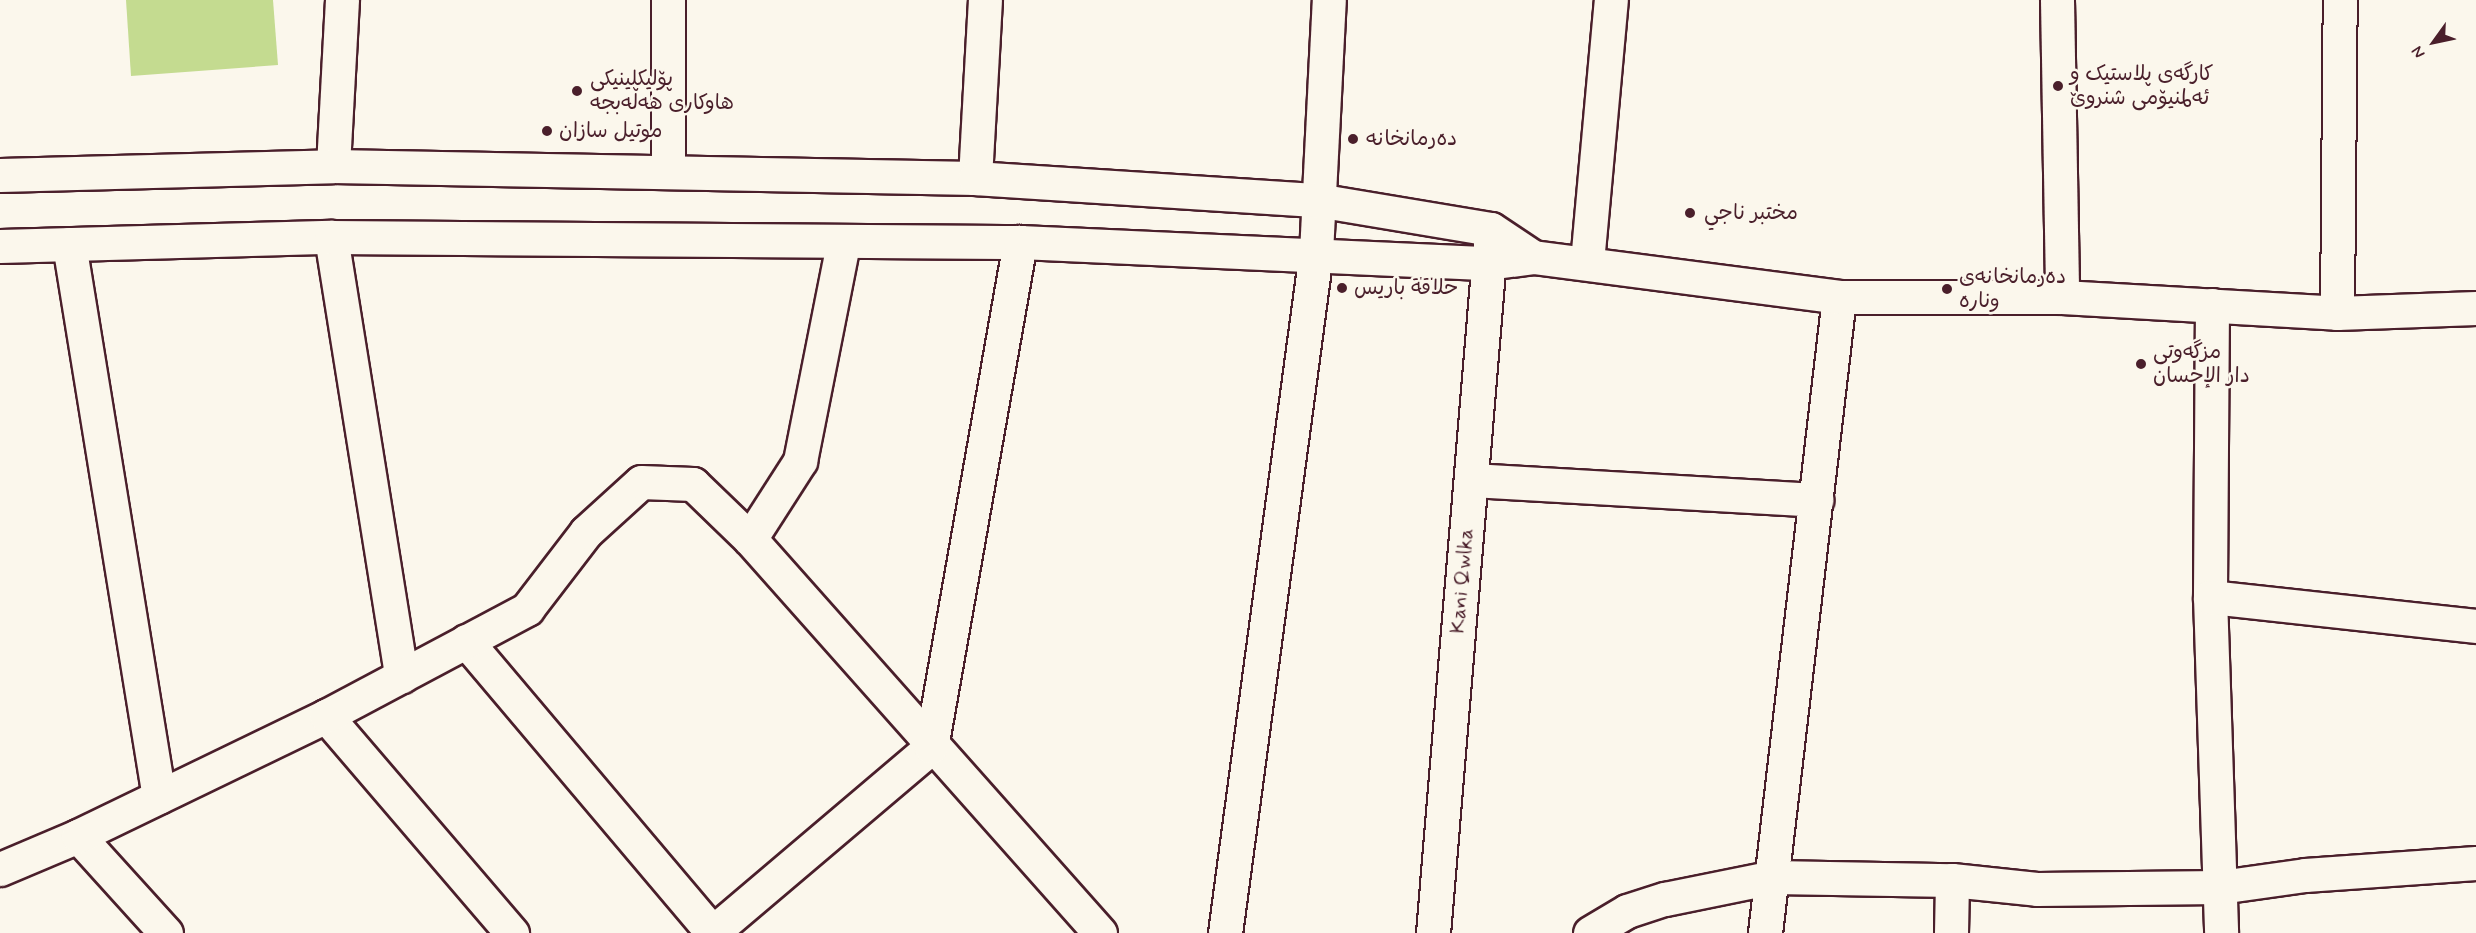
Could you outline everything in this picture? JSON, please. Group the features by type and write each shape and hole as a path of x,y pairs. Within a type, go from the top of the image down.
{"street":[{"path":"333,166 342,0"},
{"path":"668,0 668,170"},
{"path":"975,178 985,0"},
{"path":"1226,933 1316,253 1329,0"},
{"path":"1587,262 1611,0"},
{"path":"2057,0 2062,297"},
{"path":"2337,314 2340,0"},
{"path":"0,175 333,166 668,170 975,178 1317,200 1491,229 1533,257"},
{"name":"Kani Qwlka","path":"1433,933 1491,229"},
{"path":"0,246 331,237 843,243 1020,242 1316,253 1488,263 1533,257 1587,262 1839,297 2062,297 2337,314 2476,308"},
{"path":"331,237 401,676"},
{"path":"466,641 713,933 931,747 1020,242"},
{"path":"750,539 800,461 843,243"},
{"path":"69,244 159,797"},
{"path":"1765,933 1839,297"},
{"path":"2212,305 2210,597 2221,933"},
{"path":"1471,480 1816,500"},
{"path":"0,869 78,836 326,716 526,609 586,532 641,482 693,484 750,539 931,747 1100,933"},
{"path":"2210,597 2476,626"},
{"path":"326,716 512,933"},
{"path":"78,836 166,933"},
{"path":"1590,933 1628,911 1665,899 1773,877 1952,880 2037,889 2220,887 2305,875 2476,863"},
{"path":"1950,933 1952,880"}],"green space":[{"path":"126,0 273,0 278,65 131,76"}],"place":[{"name":"کارگەی پلاستیک و ئەلمنیۆمی شنروێ","path":"2058,86"},
{"name":"پۆلیکلینیکی هاوکاری هەڵەبجە","path":"577,91"},
{"name":"موتيل سازان","path":"547,131"},
{"name":"دەرمانخانە","path":"1353,139"},
{"name":"مختبر ناجي","path":"1690,213"},
{"name":"حلاقة باریس","path":"1342,288"},
{"name":"دەرمانخانەی ونارە","path":"1947,289"},
{"name":"مزگەوتی دار الإحسان","path":"2141,364"}]}
